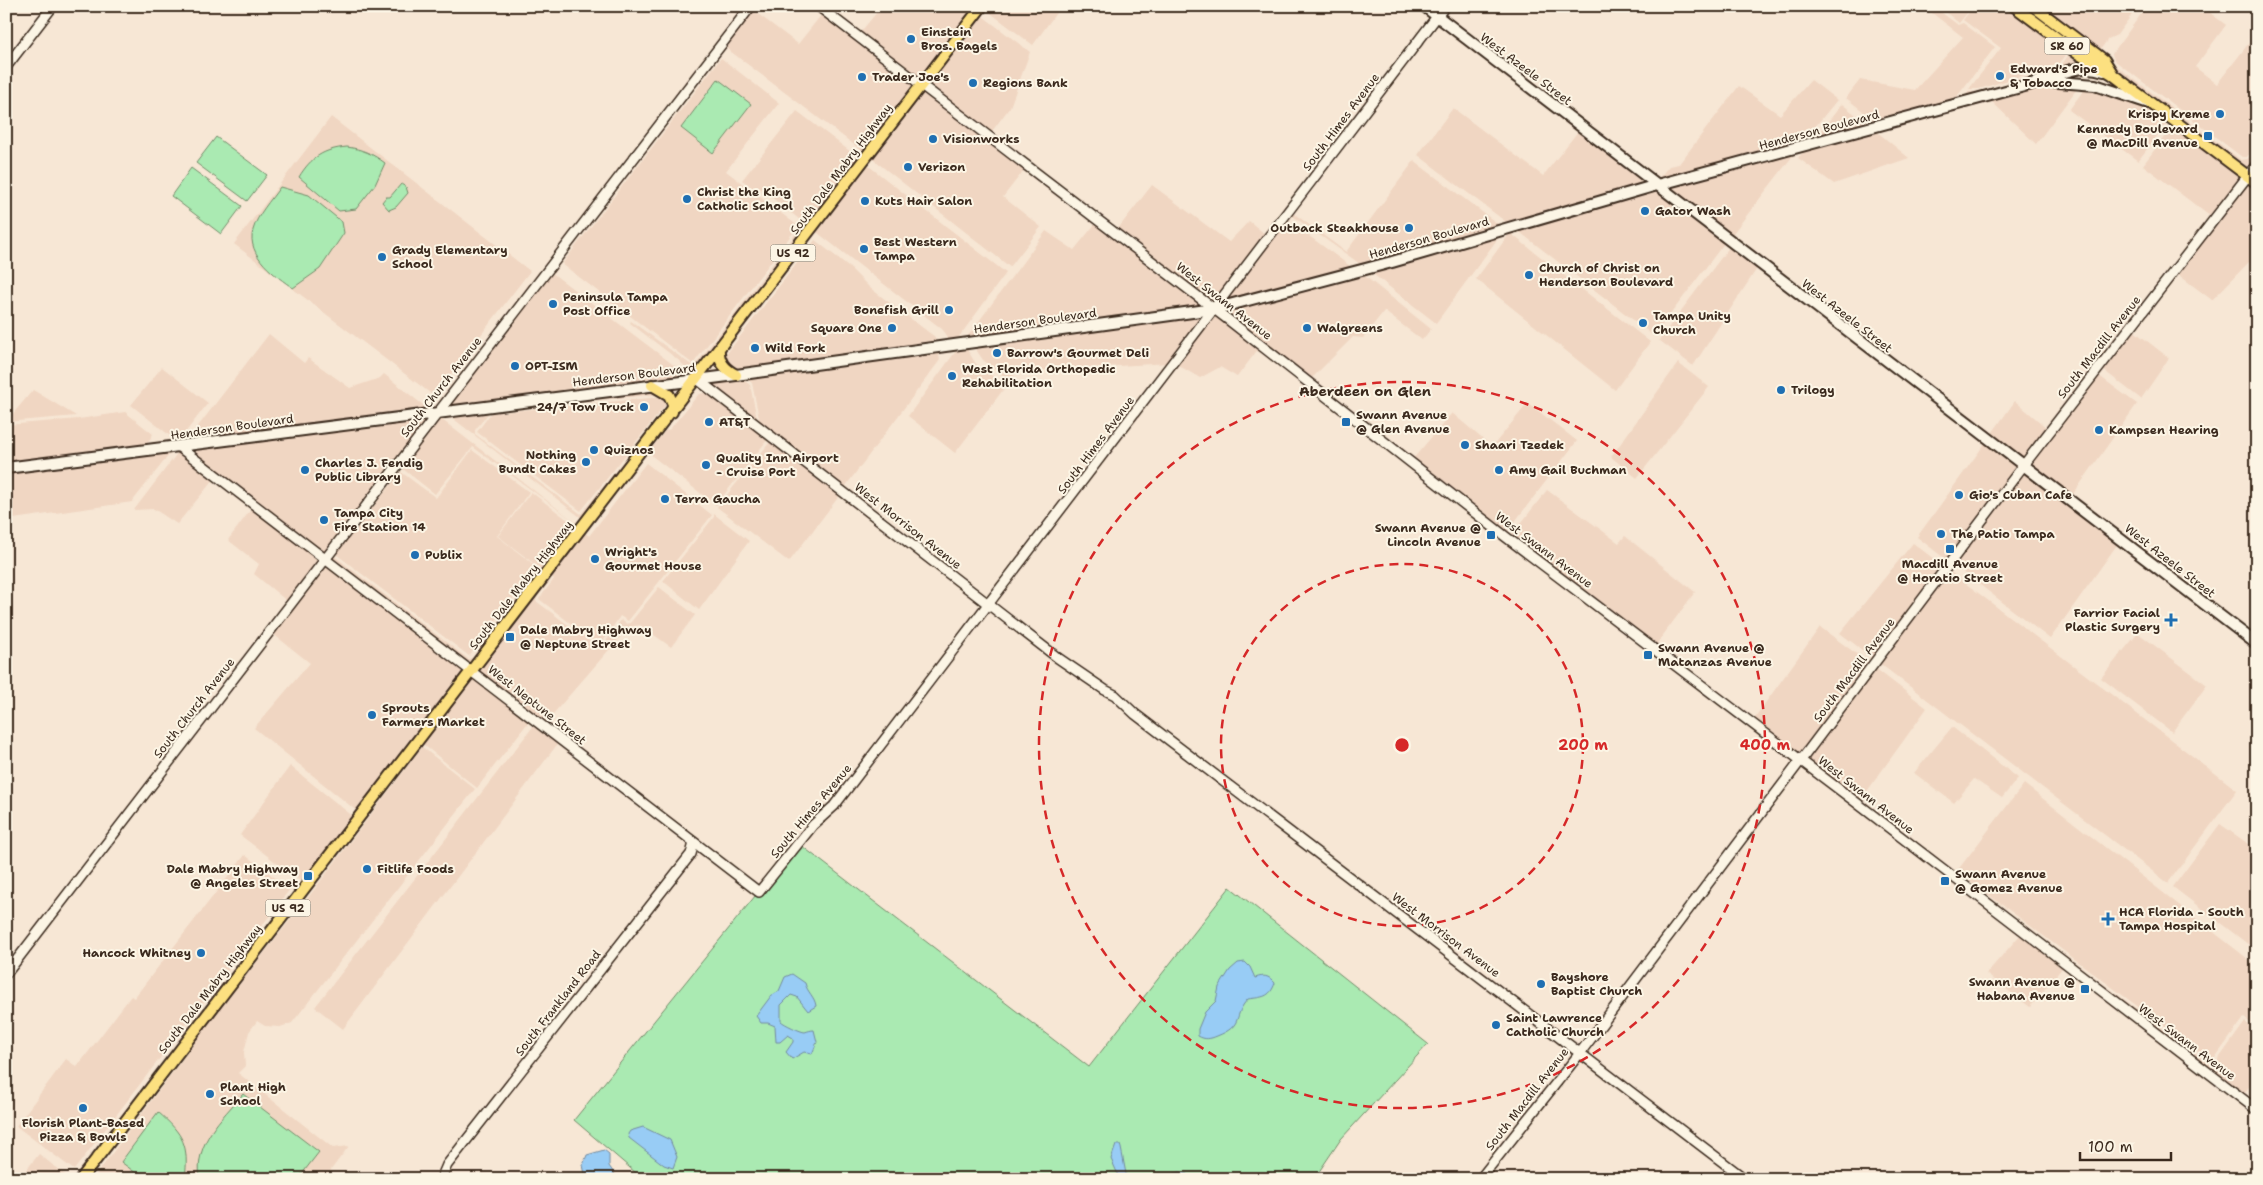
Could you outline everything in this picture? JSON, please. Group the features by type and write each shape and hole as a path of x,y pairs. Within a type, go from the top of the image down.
{"main road":[{"name":"South Dale Mabry Highway","path":"81,1179 982,6"},
{"name":"West Azeele Street","path":"1424,6 2257,644"},
{"name":"SR 60","path":"2014,6 2076,53 2112,74 2257,183"},
{"name":"SR 60","path":"2034,6 2104,60 2112,74"},
{"name":"Henderson Boulevard","path":"6,468 736,375 1214,309 1385,264 1657,186 2043,81 2082,67 2100,69 2112,74"},
{"name":"Henderson Boulevard","path":"2043,81 2096,85 2152,104"},
{"path":"719,349 723,366 736,375"},
{"path":"652,385 669,395 673,404 672,412"}],"street":[{"path":"6,68 53,6"},
{"name":"South Church Avenue","path":"6,974 750,6"},
{"name":"West Swann Avenue","path":"818,6 920,86 1214,309 1500,533 1802,761 2257,1110"},
{"name":"South Himes Avenue","path":"759,892 813,824 834,806 987,604 1047,530 1445,6"},
{"name":"South Macdill Avenue","path":"1480,1179 1580,1053 2023,466 2257,164"},
{"name":"West Morrison Avenue","path":"697,379 987,604 1104,690 1115,695 1131,710 1745,1179"},
{"name":"West Neptune Street","path":"179,447 759,892"},
{"name":"South Frankland Road","path":"441,1179 453,1158 691,854 694,842"}],"shaded area":[{"path":"882,6 970,6 975,10 920,81 859,34"},
{"path":"986,6 1061,6 1033,45 984,8"},
{"path":"1923,6 1933,6 1958,25 1963,23 1995,47 1952,103 1878,123 1846,98 1860,80 1915,90 1963,37"},
{"path":"1938,6 1973,6 1959,23"},
{"path":"1974,6 2004,6 2067,54 2059,64 1979,89 1969,89 2001,48 1963,20"},
{"path":"2043,6 2138,6 2117,35 2108,39 2100,50"},
{"path":"2147,6 2201,6 2226,25 2195,67 2217,84 2249,43 2257,49 2257,99 2250,109 2257,115 2257,145 2247,157 2242,157 2114,60 2112,54"},
{"path":"750,8 798,44 822,14 916,87 865,153 722,45"},
{"path":"980,14 1030,52 1010,107 990,134 925,85"},
{"path":"2070,53 2087,64 1962,100 1968,92 1980,92 2060,67"},
{"path":"2110,57 2114,64 2241,160 2248,159 2257,149 2257,158 2247,171 2117,73 2108,59"},
{"name":"Christ the King Catholic School","path":"721,58 779,103 726,171 798,226 693,364 562,264"},
{"path":"1811,80 1837,100 1801,144 1660,181 1659,178 1669,166 1679,164 1739,86 1780,115"},
{"path":"2043,84 2079,86 2036,144 1989,99"},
{"path":"2086,87 2150,107 2169,120 2138,161 2069,110"},
{"path":"921,90 1025,169 1003,197 1041,227 1010,267 870,157"},
{"path":"1842,104 1870,126 1812,142"},
{"path":"1453,108 1543,176 1579,130 1650,184 1510,225 1418,155"},
{"path":"797,111 860,159 809,227 760,188 757,191 742,180"},
{"name":"Grady Elementary School","path":"331,117 530,271 434,396 234,244"},
{"path":"2174,124 2243,177 2211,217 2143,165"},
{"path":"1876,131 1909,158 1834,184 1798,158 1805,150"},
{"path":"1795,153 1730,237 1665,187"},
{"path":"1414,161 1502,227 1363,266 1290,214 1292,212 1346,252"},
{"path":"865,163 1006,273 956,341 947,343 946,334 942,329 814,230"},
{"path":"2248,181 2257,188 2257,268 2249,262 2212,300 2176,273"},
{"path":"1152,185 1229,242 1249,221 1265,234 1213,304 1117,230"},
{"path":"1656,189 1725,242 1654,336 1517,230"},
{"path":"1286,219 1354,269 1222,303"},
{"path":"1096,223 1205,306 965,340 1046,231 1074,250"},
{"path":"800,228 805,232 695,376 677,359 630,323 631,321 694,367"},
{"path":"1510,233 1650,342 1615,390 1476,279"},
{"path":"1501,234 1436,323 1369,271"},
{"path":"815,240 847,265 870,288 935,337 940,360 845,487 760,423 752,383 733,368 725,356"},
{"path":"1730,246 1758,267 1693,366 1659,340"},
{"path":"552,273 675,366 688,378 444,407"},
{"path":"1361,273 1431,329 1422,340 1384,311 1363,338 1353,337 1310,380 1221,310"},
{"path":"1206,313 1169,363 1016,372 1010,381 983,360 975,348 975,345"},
{"path":"1214,313 1259,348 1237,377 1220,367 1200,378 1176,364"},
{"path":"2133,330 2169,358 2141,399 2102,369"},
{"path":"269,334 304,363 308,358 350,388 380,378 384,374 428,409 186,442"},
{"path":"968,346 968,351 976,364 1006,386 955,453 908,416 959,347"},
{"path":"1678,363 1709,387 1637,478 1611,457"},
{"path":"162,367 208,403 178,442 131,405"},
{"path":"2098,375 2137,404 2071,497 2028,465"},
{"path":"741,378 750,385 758,423 704,383"},
{"path":"651,389 661,394 491,410 475,430 475,434 581,514 668,406 668,410 584,520 446,413"},
{"path":"33,390 76,416 6,422"},
{"name":"Quality Inn Airport - Cruise Port","path":"703,393 709,394 768,439 716,505 652,456 652,448 665,431 670,429 698,395"},
{"path":"661,397 667,403 581,511 477,432 491,413"},
{"path":"2015,401 2048,429 2023,461 1990,436"},
{"path":"1528,403 1577,441 1506,533 1412,460 1452,413 1492,447"},
{"path":"125,412 153,434 147,444 6,464 6,425 79,419"},
{"path":"430,415 325,553 188,449"},
{"path":"437,416 579,525 473,447 435,494 403,469 400,469 333,555 468,659 472,658 538,570 542,573 471,665 330,557"},
{"path":"770,442 840,495 789,562 717,507"},
{"path":"1986,442 2019,466 1948,561 1917,537"},
{"path":"472,450 529,492 497,536 537,567 469,656 336,554 401,472 436,498"},
{"path":"172,451 132,502 6,520 6,472"},
{"path":"179,451 215,478 177,524 154,509 134,510"},
{"path":"646,463 712,515 628,621 620,616 600,646 539,599 554,579 498,536 531,492 589,536"},
{"path":"2024,470 2119,542 2050,639 1953,564"},
{"path":"1547,490 1619,543 1625,536 1695,592 1655,646 1511,536"},
{"path":"252,508 321,559 288,602 254,574 259,564 228,540"},
{"path":"714,514 749,541 699,610 663,581 714,517"},
{"path":"1913,543 1943,566 1874,659 1840,633"},
{"path":"326,563 467,671 358,812 254,728 310,663 272,633"},
{"path":"1948,570 2237,790 2168,883 1879,663"},
{"path":"547,577 551,580 537,597 536,601 599,648 602,647 621,620 627,624 630,623 659,587 695,615 671,647 640,625 629,627 546,722 550,726 476,669"},
{"path":"1820,627 1870,664 1801,756 1753,720"},
{"path":"2138,633 2207,685 2172,732 2101,678"},
{"path":"1875,668 1927,708 1860,801 1806,760"},
{"path":"472,675 530,720 477,788 424,745 420,745 305,897 224,998"},
{"path":"535,724 559,742 343,1029 315,1007"},
{"path":"1952,727 2018,778 2002,798 1974,779 1954,803 1914,773"},
{"path":"422,747 475,789 292,1023 280,1027 265,1026 257,1021 249,1032 244,1052 245,1066 238,1073 333,1148 349,1146 324,1179 93,1179 195,1040 307,899"},
{"path":"290,766 354,817 303,883 240,835"},
{"name":"HCA Florida - South Tampa Hospital","path":"2024,784 2257,966 2257,1028 2244,1018 2212,1062 1957,871"},
{"path":"2220,824 2257,850 2257,951 2173,887"},
{"path":"245,855 290,889 74,1170 16,1126 66,1059 77,1067 131,996 134,998"},
{"path":"2021,934 2063,967 2030,1007 1986,974"},
{"path":"2099,981 2211,1065 2215,1064 2245,1022 2257,1031 2257,1076 2243,1095 2097,984"},
{"path":"39,1154 70,1179 19,1179"}],"green space":[{"path":"718,79 751,104 713,153 681,128"},
{"path":"216,137 267,175 247,201 196,163"},
{"path":"347,147 367,152 385,163 375,185 356,209 339,211 299,177 308,164 319,155 331,150"},
{"path":"191,168 242,206 221,234 171,196"},
{"path":"401,184 406,187 408,193 396,207 389,210 382,202 386,197 390,197"},
{"path":"280,187 309,195 342,222 344,233 320,269 293,288 271,271 258,257 252,239 253,230 258,219"},
{"path":"798,843 1089,1067 1230,887 1428,1044 1341,1139 1314,1179 643,1179 574,1120"},
{"path":"243,1094 319,1152 298,1179 200,1179 199,1166 205,1143 218,1122"},
{"path":"158,1112 174,1127 183,1141 186,1157 185,1179 144,1179 121,1162"}],"water":[{"path":"1245,962 1250,967 1255,978 1266,976 1275,983 1271,992 1265,996 1248,999 1240,1010 1235,1024 1226,1032 1210,1038 1198,1036 1198,1029 1205,1012 1216,1001 1219,987 1230,970 1238,963"},
{"path":"792,974 805,983 816,1006 808,1011 797,997 791,995 781,1005 781,1021 803,1032 814,1030 817,1042 812,1054 804,1052 792,1059 786,1052 793,1042 793,1038 788,1035 780,1042 776,1042 775,1026 761,1023 756,1016 771,996 779,991 785,977"},
{"path":"643,1127 670,1140 677,1157 673,1168 664,1165 629,1138 628,1134 630,1131"},
{"path":"1116,1145 1120,1145 1121,1148 1127,1179 1120,1179 1111,1159"},
{"path":"604,1150 609,1154 609,1166 618,1179 586,1179 583,1165 587,1155"},
{"path":"1180,1172 1187,1174 1191,1179 1152,1179"}],"place":[{"name":"Einstein Bros. Bagels","path":"911,39"},
{"name":"Edward's Pipe & Tobacco","path":"2000,76"},
{"name":"Trader Joe's","path":"862,77"},
{"name":"Regions Bank","path":"973,83"},
{"name":"Krispy Kreme","path":"2220,114"},
{"name":"Kennedy Boulevard @ MacDill Avenue","path":"2208,136"},
{"name":"Visionworks","path":"933,139"},
{"name":"Verizon","path":"908,167"},
{"name":"Christ the King Catholic School","path":"687,199"},
{"name":"Kuts Hair Salon","path":"865,201"},
{"name":"Gator Wash","path":"1645,211"},
{"name":"Outback Steakhouse","path":"1409,228"},
{"name":"Best Western Tampa","path":"864,249"},
{"name":"Grady Elementary School","path":"382,257"},
{"name":"Church of Christ on Henderson Boulevard","path":"1529,275"},
{"name":"Peninsula Tampa Post Office","path":"553,304"},
{"name":"Bonefish Grill","path":"949,310"},
{"name":"Tampa Unity Church","path":"1643,323"},
{"name":"Square One","path":"892,328"},
{"name":"Walgreens","path":"1307,328"},
{"name":"Wild Fork","path":"755,348"},
{"name":"Barrow's Gourmet Deli","path":"997,353"},
{"name":"OPT-ISM","path":"515,366"},
{"name":"West Florida Orthopedic Rehabilitation","path":"952,376"},
{"name":"Trilogy","path":"1781,390"},
{"name":"24/7 Tow Truck","path":"644,407"},
{"name":"AT&T","path":"709,422"},
{"name":"Swann Avenue @ Glen Avenue","path":"1346,422"},
{"name":"Kampsen Hearing","path":"2099,430"},
{"name":"Shaari Tzedek","path":"1465,445"},
{"name":"Quiznos","path":"594,450"},
{"name":"Nothing Bundt Cakes","path":"586,462"},
{"name":"Quality Inn Airport - Cruise Port","path":"706,465"},
{"name":"Charles J. Fendig Public Library","path":"305,470"},
{"name":"Amy Gail Buchman","path":"1499,470"},
{"name":"Gio's Cuban Cafe","path":"1959,495"},
{"name":"Terra Gaucha","path":"665,499"},
{"name":"Tampa City Fire Station 14","path":"324,520"},
{"name":"The Patio Tampa","path":"1941,534"},
{"name":"Swann Avenue @ Lincoln Avenue","path":"1491,535"},
{"name":"Macdill Avenue @ Horatio Street","path":"1950,549"},
{"name":"Publix","path":"415,555"},
{"name":"Wright's Gourmet House","path":"595,559"},
{"name":"Farrior Facial Plastic Surgery","path":"2171,620"},
{"name":"Dale Mabry Highway @ Neptune Street","path":"510,637"},
{"name":"Swann Avenue @ Matanzas Avenue","path":"1648,655"},
{"name":"Sprouts Farmers Market","path":"372,715"},
{"name":"Fitlife Foods","path":"367,869"},
{"name":"Dale Mabry Highway @ Angeles Street","path":"308,876"},
{"name":"Swann Avenue @ Gomez Avenue","path":"1945,881"},
{"name":"HCA Florida - South Tampa Hospital","path":"2108,919"},
{"name":"Hancock Whitney","path":"201,953"},
{"name":"Bayshore Baptist Church","path":"1541,984"},
{"name":"Swann Avenue @ Habana Avenue","path":"2085,989"},
{"name":"Saint Lawrence Catholic Church","path":"1496,1025"},
{"name":"Plant High School","path":"210,1094"},
{"name":"Florish Plant-Based Pizza & Bowls","path":"83,1108"}],"district":[{"name":"Aberdeen on Glen","path":"1365,391"}]}
